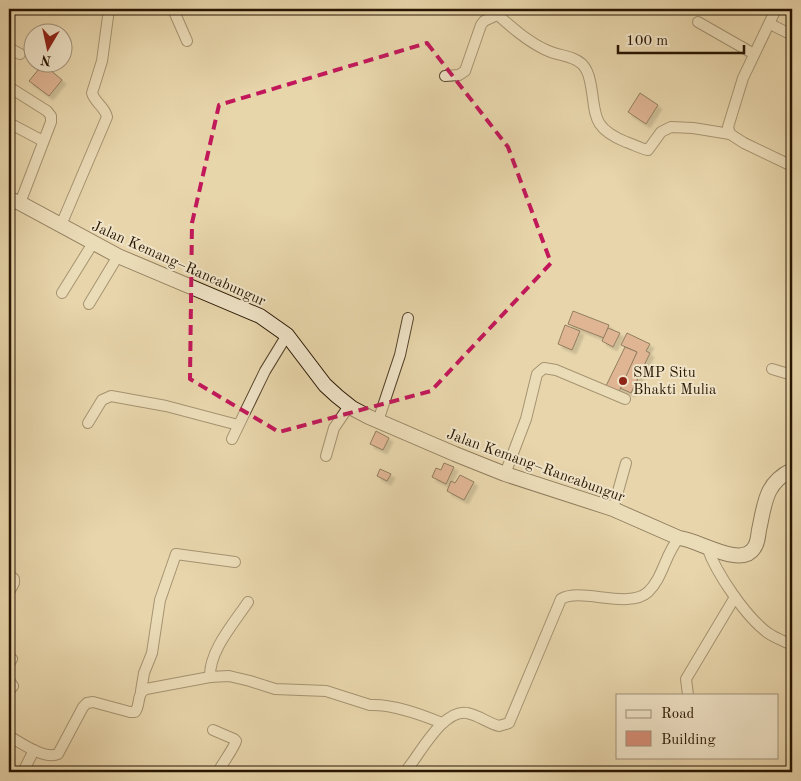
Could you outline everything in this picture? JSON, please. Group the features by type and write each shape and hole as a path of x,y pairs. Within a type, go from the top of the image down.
{"street":[{"path":"61,225 107,117 106,111 93,97 92,93 102,61 108,9"},
{"path":"173,9 187,41"},
{"path":"729,130 730,115 743,78 776,9"},
{"path":"445,76 459,75 465,71 482,25 494,12 516,31 547,50 572,58 583,65 589,76 594,112 598,123 621,140 648,150 661,132 671,127 729,130 744,143 792,166"},
{"path":"698,22 754,54"},
{"path":"770,24 792,35"},
{"path":"9,48 20,54"},
{"path":"9,87 47,111 51,116 51,122 43,141 14,201"},
{"path":"9,123 43,141"},
{"name":"Jalan Kemang–Rancabungur","path":"14,201 118,256 260,316 287,335 325,384 349,406 378,421 505,474 613,509 679,538 740,556 748,554 754,549 769,491 779,477 792,470"},
{"path":"62,293 93,243"},
{"path":"89,304 118,256"},
{"path":"378,421 400,355 408,318"},
{"path":"232,439 265,370 287,335"},
{"path":"505,474 526,419 537,374 544,368 556,370 625,399"},
{"path":"772,369 792,376"},
{"path":"88,423 102,400 110,396 166,406 238,425"},
{"path":"326,456 334,428 349,406"},
{"path":"613,509 626,463"},
{"path":"405,772 442,723 451,715 461,712 469,713 499,726 508,723 561,599 565,596 630,599 641,596 648,592 656,583 672,546 679,538"},
{"path":"707,547 721,577 758,624 768,634 792,645"},
{"path":"9,736 47,756 54,756 58,754 87,703 93,702 135,712 138,708 139,695 142,691 144,673 152,652 160,600 176,554 235,562"},
{"path":"9,574 14,578 14,584 9,592"},
{"path":"688,694 686,679 735,597"},
{"path":"210,677 214,653 248,602"},
{"path":"9,656 12,659 9,664"},
{"path":"142,691 210,677 229,676 275,689 326,691 370,705 377,704 415,712 442,723"},
{"path":"9,680 13,686 9,691"},
{"path":"213,730 234,739 236,742 218,772"},
{"path":"23,772 34,750"}],"highlighted area":[{"path":"427,43 508,147 551,263 431,391 279,432 190,379 192,223 219,105"}],"building":[{"path":"36,72 52,72 62,80 49,96 29,81"},
{"path":"640,93 658,105 646,124 628,112"},
{"path":"573,311 609,325 604,338 568,324"},
{"path":"565,325 580,331 572,350 558,344"},
{"path":"608,328 620,333 613,347 602,341"},
{"path":"627,333 650,344 646,351 650,353 631,393 620,388 637,352 621,345"},
{"path":"625,347 637,352 617,396 604,390"},
{"path":"376,431 389,438 383,450 370,444"},
{"path":"444,463 454,467 446,484 432,477 436,468 441,470"},
{"path":"380,469 391,474 387,481 377,476"},
{"path":"460,475 474,482 464,500 447,491 451,481 455,483"}],"place":[{"name":"SMP Situ Bhakti Mulia","path":"623,381"}]}
